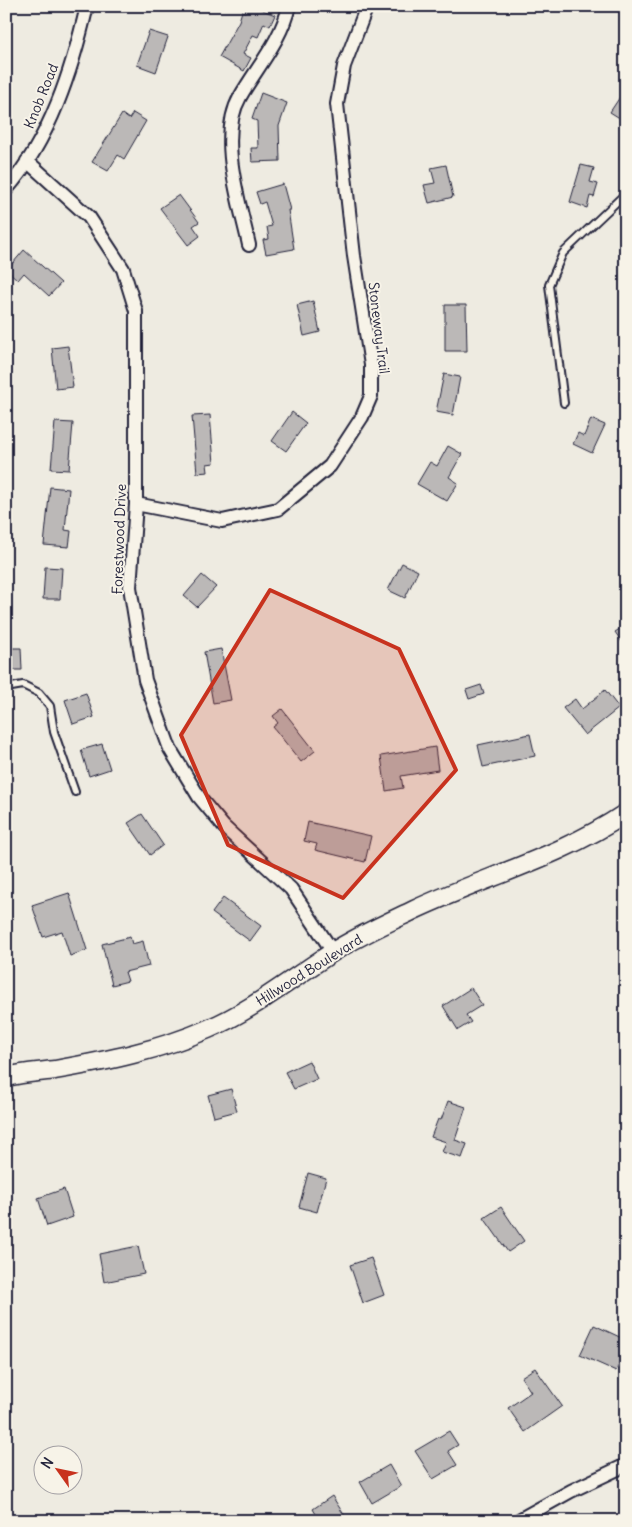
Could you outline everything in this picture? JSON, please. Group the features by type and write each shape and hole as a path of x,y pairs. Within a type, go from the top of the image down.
{"street":[{"name":"Knob Road","path":"6,190 27,161 48,124 64,84 87,6"},
{"path":"249,245 231,165 232,124 239,99 284,25 289,6"},
{"name":"Stoneway Trail","path":"136,504 222,520 278,509 330,466 362,417 371,396 371,365 353,246 337,104 344,66 367,6"},
{"name":"Forestwood Drive","path":"27,161 89,217 123,269 136,310 136,504 130,587 145,680 170,749 199,797 224,827 291,889 333,952"},
{"name":"Hillwood Boulevard","path":"6,1077 56,1069 178,1041 210,1028 263,999 333,952 441,898 584,839 626,813"},
{"path":"517,1521 571,1491 626,1465"}],"lane":[{"path":"564,403 549,284 563,253 626,193"},
{"path":"6,688 24,685 39,694 50,706 54,732 75,792"}],"highlighted area":[{"path":"270,590 399,649 456,770 343,898 228,845 181,735"}],"building":[{"path":"247,6 253,6 275,15 270,26 264,23 258,37 253,35 243,54 251,58 244,71 219,57 239,21 242,11 245,12"},
{"path":"149,31 168,37 156,72 137,65"},
{"path":"626,88 626,122 610,112"},
{"path":"261,93 287,103 279,126 280,161 252,162 251,148 258,148 257,121 252,119"},
{"path":"133,113 146,121 124,159 118,155 108,171 92,162 122,114 129,119"},
{"path":"446,165 453,197 429,203 424,185 435,183 431,168"},
{"path":"581,165 594,168 590,182 598,184 594,197 590,196 587,208 570,202"},
{"path":"283,184 290,210 288,210 294,249 266,254 263,240 269,239 267,227 272,226 265,202 260,204 256,192"},
{"path":"179,195 199,222 193,226 200,236 188,245 160,208"},
{"path":"24,250 61,283 49,296 24,273 18,280 7,270"},
{"path":"313,301 320,332 304,336 297,305"},
{"path":"445,305 466,305 467,351 445,351"},
{"path":"68,346 73,387 56,389 52,348"},
{"path":"444,374 460,377 453,415 436,412"},
{"path":"292,412 306,423 286,451 272,441"},
{"path":"210,415 214,463 207,464 208,472 197,473 192,416"},
{"path":"591,419 605,425 592,453 573,444 578,433 584,436"},
{"path":"55,422 73,423 69,470 51,469"},
{"path":"448,446 462,454 449,477 458,483 447,501 417,484 430,462 437,466"},
{"path":"50,487 69,489 65,530 71,531 69,547 44,545"},
{"path":"402,563 418,571 405,598 388,590"},
{"path":"45,567 62,568 60,599 43,599"},
{"path":"202,575 216,587 197,607 184,596"},
{"path":"626,625 626,648 615,632"},
{"path":"6,648 21,648 22,670 6,670"},
{"path":"221,649 231,700 213,703 204,652"},
{"path":"481,685 484,694 469,699 466,690"},
{"path":"605,690 619,708 585,735 563,708 575,699 582,709"},
{"path":"86,693 94,717 73,724 65,700"},
{"path":"282,709 315,751 301,762 273,727 278,723 273,716"},
{"path":"530,734 535,756 483,767 478,745"},
{"path":"102,744 110,769 89,776 81,750"},
{"path":"435,747 438,770 401,776 403,788 386,791 381,756"},
{"path":"142,814 163,845 150,855 128,823"},
{"path":"308,822 371,836 365,862 315,850 317,844 304,841"},
{"path":"69,893 87,950 70,956 62,931 43,937 32,905"},
{"path":"223,898 261,926 250,941 212,913"},
{"path":"130,937 132,944 143,941 149,966 125,972 128,981 112,985 102,944"},
{"path":"471,988 482,1005 466,1015 471,1022 458,1030 443,1006"},
{"path":"309,1061 317,1079 294,1089 285,1072"},
{"path":"231,1089 237,1111 214,1117 208,1095"},
{"path":"448,1101 466,1107 455,1140 467,1144 462,1158 442,1152 446,1142 431,1137 438,1119 441,1120"},
{"path":"308,1173 326,1178 317,1212 299,1207"},
{"path":"64,1189 73,1217 47,1226 38,1198"},
{"path":"501,1207 524,1241 508,1252 484,1218"},
{"path":"138,1246 144,1274 104,1282 99,1254"},
{"path":"371,1258 384,1295 363,1303 350,1265"},
{"path":"594,1325 626,1340 626,1349 616,1371 580,1355"},
{"path":"535,1368 562,1406 525,1432 508,1408 531,1392 521,1377"},
{"path":"449,1431 458,1445 448,1451 457,1465 433,1479 415,1451"},
{"path":"389,1465 401,1486 372,1503 360,1482"},
{"path":"332,1496 348,1521 320,1521 313,1509"}]}
